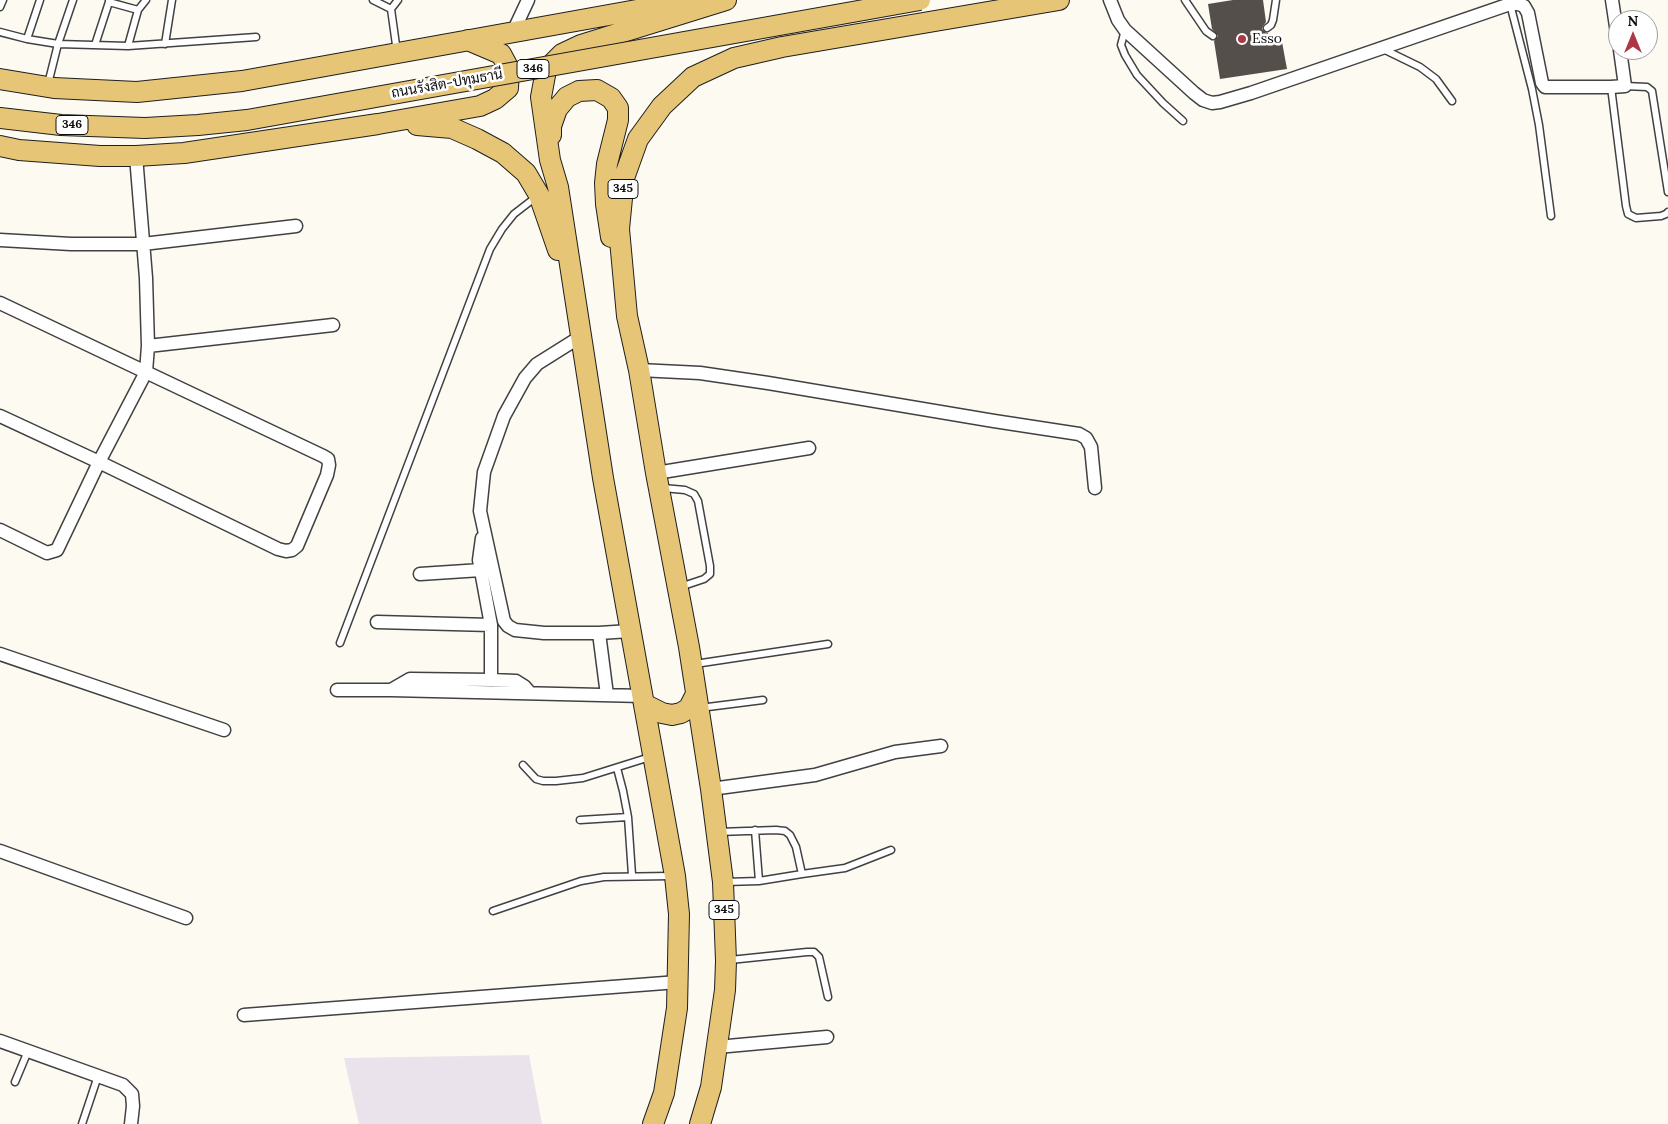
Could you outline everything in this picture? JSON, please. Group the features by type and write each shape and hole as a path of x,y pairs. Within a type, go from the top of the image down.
{"main road":[{"path":"0,79 47,87 137,92 242,81 513,32 655,3 692,0"},
{"path":"558,187 550,160 541,97 546,70 562,54 581,45 726,0"},
{"name":"ถนนรังสิต-ปทุมธานี","path":"0,118 61,125 145,128 247,120 920,0"},
{"name":"345","path":"700,1124 711,1087 725,990 726,961 723,882 698,701 657,480 639,370 627,316 619,229 624,178 638,139 662,106 693,77 734,58 782,47 1059,0"},
{"path":"0,146 19,150 76,154 136,156 184,153 378,124 480,106 495,99 508,88 509,69 501,54 468,40"},
{"path":"627,316 606,204 605,183 607,164 618,120 618,108 611,98 597,90 579,91 567,97 557,108 551,126 551,148 603,478 675,876 679,914 677,1008 664,1093 653,1124"},
{"path":"378,124 429,125 452,128 503,153 526,173 539,195 558,251 573,287"},
{"path":"644,700 662,714 672,715 682,713 698,701"}],"street":[{"path":"513,32 528,0"},
{"path":"1110,0 1118,20 1125,30 1194,93 1203,100 1212,103 1251,93 1510,4 1524,6 1528,13 1542,83 1545,87 1625,86 1621,60"},
{"path":"0,530 47,554 57,550 99,462 146,372 148,346 136,156"},
{"path":"0,240 71,244 143,244 296,226"},
{"path":"0,303 328,459 327,475 297,546 292,550 286,551 278,549 0,416"},
{"path":"148,346 333,324"},
{"path":"580,337 537,364 525,378 504,416 484,472 480,511 504,621 508,626 515,630 534,632 599,634 630,631"},
{"path":"639,370 700,374 768,383 1078,434 1086,438 1091,447 1094,488"},
{"path":"657,480 809,448"},
{"path":"484,531 480,548 481,570 491,625 491,680"},
{"path":"420,574 481,570"},
{"path":"377,622 491,625"},
{"path":"599,634 607,695"},
{"path":"0,654 224,730"},
{"path":"391,690 410,679 491,680 516,681 530,693"},
{"path":"336,690 607,695 644,700"},
{"path":"711,789 815,775 895,752 941,746"},
{"path":"0,851 186,918"},
{"path":"244,1015 678,982"},
{"path":"717,1047 828,1037"},
{"path":"0,1041 123,1085 132,1094 134,1106 131,1124"}],"lane":[{"path":"0,8 3,0"},
{"path":"27,39 40,0"},
{"path":"47,87 58,44 73,0"},
{"path":"128,46 138,10 146,0"},
{"path":"164,44 172,0"},
{"path":"372,0 391,9"},
{"path":"397,53 391,9 398,0"},
{"path":"1185,0 1206,31 1213,36"},
{"path":"1268,28 1274,20 1276,0"},
{"path":"95,45 109,1 138,10"},
{"path":"1510,4 1532,89 1539,125 1550,216"},
{"path":"1125,30 1121,45 1137,76 1163,103 1183,120"},
{"path":"0,32 58,44 128,46 256,37"},
{"path":"1383,49 1420,67 1436,79 1452,101"},
{"path":"1625,86 1647,87 1652,91 1668,192"},
{"path":"1611,87 1628,214 1636,218 1661,216 1668,212"},
{"path":"340,643 490,249 514,214 539,195"},
{"path":"657,480 694,494 698,501 708,551 710,574 704,579 677,587"},
{"path":"691,664 828,644"},
{"path":"698,701 763,700"},
{"path":"523,765 536,778 543,781 556,782 583,778 653,756"},
{"path":"616,768 628,817 632,875"},
{"path":"580,820 628,817"},
{"path":"755,830 759,881"},
{"path":"717,832 785,831 790,835 796,846 802,874"},
{"path":"723,882 759,881 845,868 891,850"},
{"path":"493,911 581,881 632,875 675,876"},
{"path":"726,961 814,952 819,957 828,997"},
{"path":"15,1082 28,1051"},
{"path":"82,1124 98,1076"}],"shaded area":[{"path":"529,1055 542,1124 359,1124 344,1058"}],"building":[{"name":"Esso","path":"1233,0 1263,0 1266,22 1262,29 1268,33 1270,44 1282,42 1287,69 1220,79 1214,41 1218,36 1212,29 1208,4"}],"place":[{"name":"Esso","path":"1242,39"}]}
